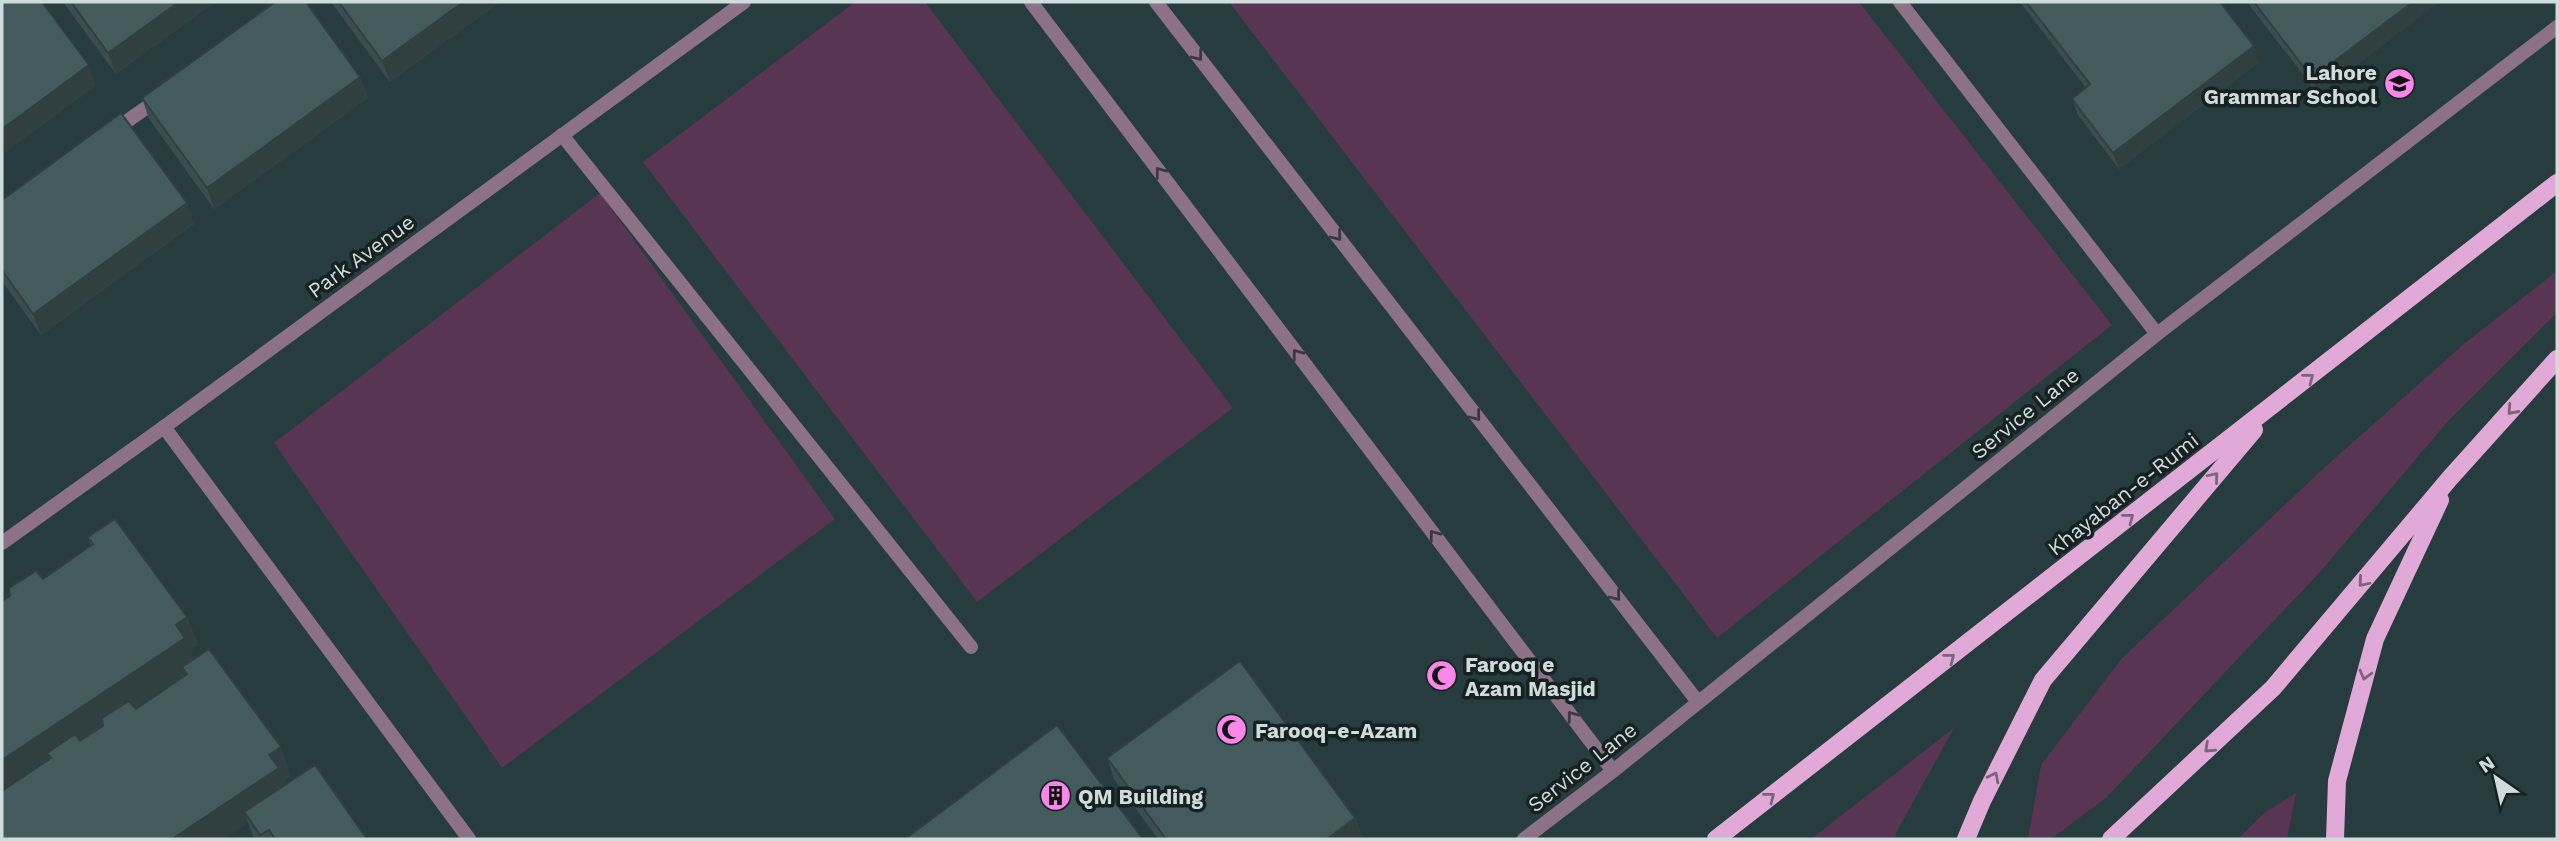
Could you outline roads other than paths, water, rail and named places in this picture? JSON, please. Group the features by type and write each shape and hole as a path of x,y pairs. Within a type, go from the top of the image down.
{"main road":[{"name":"Khayaban-e-Rumi","path":"1716,839 2557,183"},
{"path":"2111,839 2273,688 2450,478 2557,359"},
{"path":"1966,839 1982,801 2043,680 2277,403"},
{"path":"2334,839 2337,781 2375,639 2450,478"}],"street":[{"name":"Park Avenue","path":"2,543 744,2"},
{"path":"1031,2 1613,771"},
{"path":"1156,2 1698,702"},
{"path":"1900,2 2157,334"},
{"name":"Service Lane","path":"1524,839 1613,771 2157,334 2557,27"},
{"path":"103,139 171,90"},
{"path":"562,135 971,647"},
{"path":"164,427 469,839"}],"place":[{"name":"Lahore Grammar School","path":"2400,84"},
{"name":"Farooq e Azam Masjid","path":"1442,676"},
{"name":"Farooq-e-Azam","path":"1232,730"},
{"name":"QM Building","path":"1055,796"}]}
